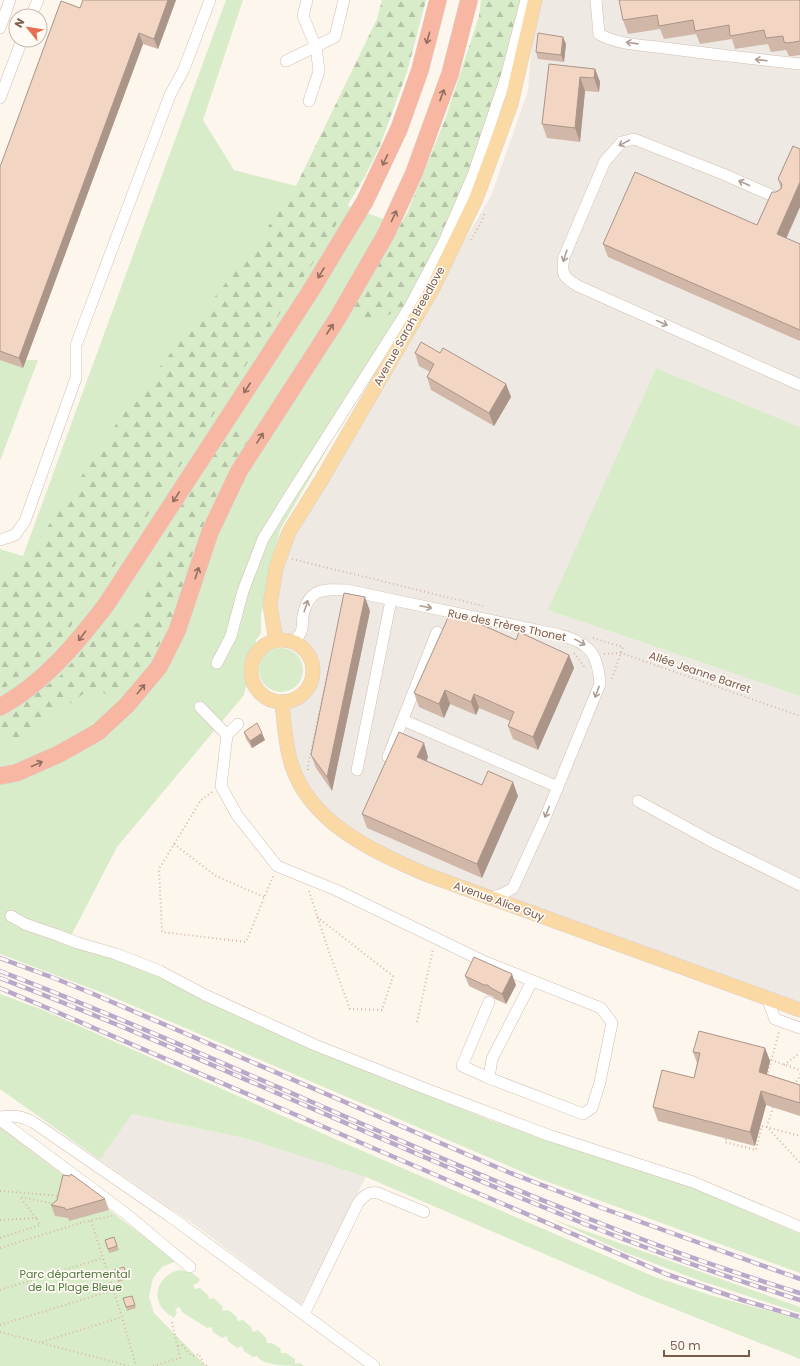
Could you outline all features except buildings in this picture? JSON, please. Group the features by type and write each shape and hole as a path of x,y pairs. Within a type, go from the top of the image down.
{"highway":[{"path":"5,704 44,677 78,642 106,605 310,292 365,201 399,129 420,70 438,0"},
{"path":"0,776 16,773 59,754 98,732 127,705 159,667 177,632 210,532 239,471 337,319 386,234 414,173 450,74 469,0"}],"main road":[{"name":"Avenue Sarah Breedlove","path":"276,641 270,605 276,568 289,532 322,479 433,288 476,198 511,104 535,0"},
{"path":"284,640 294,643 305,651 311,662 312,675 309,686 302,695 291,701 282,702 269,699 258,692 252,682 251,669 254,658 262,648 276,641 284,640"},
{"name":"Avenue Alice Guy","path":"282,702 284,730 291,763 304,790 323,813 350,836 385,857 425,874 800,1010"}],"lane":[{"path":"0,28 10,0"},
{"path":"0,540 15,535 25,521 76,378 76,345 170,95 184,69 210,0"},
{"path":"307,0 303,16 316,47 319,71 309,101"},
{"path":"286,61 335,37 344,0"},
{"path":"217,663 231,636 243,591 263,539 286,500 409,308 444,242 473,175 506,77 526,0"},
{"path":"596,0 599,34 607,39 697,52 800,64"},
{"path":"0,98 19,48"},
{"path":"780,199 723,174 634,139 622,142 605,161 564,257 562,269 566,279 578,286 800,385"},
{"name":"Rue des Frères Thonet","path":"294,643 301,631 303,616 308,599 313,594 332,590 346,590 568,637 577,640 587,647 597,664 600,684 558,787 513,888 501,894 489,897"},
{"path":"356,770 391,600"},
{"path":"385,765 437,632"},
{"path":"200,707 227,735"},
{"path":"403,720 558,787"},
{"path":"238,724 227,735 221,786 237,815 277,866 336,890 483,961 601,1008 612,1023 600,1082 592,1108 583,1114 462,1066 489,1002"},
{"path":"638,801 711,841 800,885"},
{"path":"11,916 25,924 78,943 116,954 160,972 205,995 315,1045 428,1090 548,1135 693,1182 800,1227"},
{"path":"489,1078 492,1059 532,980"},
{"path":"768,998 776,1019 800,1028"},
{"path":"0,1117 12,1115 22,1117 33,1122 171,1217 374,1366"},
{"path":"0,1120 125,1213 190,1267"},
{"path":"304,1314 358,1203 366,1194 372,1192 378,1193 424,1212"}],"path":[{"path":"469,243 482,223 486,208"},
{"path":"289,556 292,559 349,574 490,608"},
{"path":"346,590 349,574"},
{"path":"586,636 623,647 614,674"},
{"path":"571,649 589,674"},
{"name":"Allée Jeanne Barret","path":"593,655 621,653 800,716"},
{"path":"308,774 308,765 330,659"},
{"path":"221,786 201,800 159,869 162,932 246,942 277,866"},
{"path":"174,844 216,876 265,897"},
{"path":"304,877 317,917 328,949 350,1008 382,1010 393,976 317,917"},
{"path":"417,1022 435,938"},
{"path":"766,1081 780,1029"},
{"path":"784,1065 800,1052"},
{"path":"771,1060 800,1070"},
{"path":"789,1087 799,1081 800,1074"},
{"path":"767,1127 773,1107"},
{"path":"726,1139 725,1142 756,1150 762,1126 800,1136"},
{"path":"767,1127 800,1163"},
{"path":"0,1191 60,1196 58,1204 20,1197"},
{"path":"0,1238 40,1225 16,1192"},
{"path":"0,1248 91,1221 125,1213"},
{"path":"0,1220 36,1218"},
{"path":"91,1221 136,1366"},
{"path":"0,1290 103,1258"},
{"path":"0,1325 113,1290"},
{"path":"41,1343 122,1317"},
{"path":"153,1366 180,1358 172,1322"},
{"path":"0,1332 129,1366"},
{"path":"178,1346 182,1345 192,1356 199,1354 203,1363 208,1366"}],"shaded area":[{"path":"535,0 800,0 800,427 656,368 549,610 800,696 800,1011 517,905 350,836 315,804 291,763 283,712 312,675 305,651 276,641 276,568 322,479 491,196 528,91"},
{"path":"132,1114 248,1139 366,1177 301,1305 199,1228 100,1160"}],"green space":[{"path":"226,0 243,0 203,120 234,170 296,186 444,242 411,304 280,530 261,614 261,633 256,640 244,695 117,847 71,936 36,922 30,930 126,960 447,1103 492,1121 675,1180 800,1234 800,1273 537,1178 103,993 0,954 0,549 23,556"},
{"path":"382,0 426,0 407,72 379,148 364,178 316,258 100,588 64,635 0,692 0,566 18,571 123,414 254,247 296,186 377,19"},
{"path":"481,0 526,0 473,175 411,304 380,319 347,320 408,211 446,117 479,16"},
{"path":"0,360 38,360 0,461"},
{"path":"656,368 800,427 800,696 548,610"},
{"path":"235,422 253,434 225,478 209,510 190,561 171,625 144,671 124,694 113,698 93,687 21,738 0,740 0,720 60,676 112,617 133,625 140,622 145,597 177,510"},
{"path":"281,648 293,652 299,658 303,670 299,682 293,688 281,692 269,688 263,682 259,670 263,658 269,652"},
{"path":"0,994 43,1010 351,1146 655,1277 713,1296 800,1319 800,1359 642,1296 366,1177 248,1139 132,1114 100,1160 0,1089"},
{"name":"Parc départemental de la Plage Bleue","path":"0,1127 176,1261 162,1267 153,1278 149,1297 154,1313 207,1366 0,1366"},
{"path":"552,1219 800,1307 800,1313 698,1280 624,1252"},
{"path":"180,1270 192,1273 200,1279 198,1283 193,1285 195,1289 200,1288 208,1295 209,1299 214,1298 222,1306 223,1311 228,1310 236,1316 238,1321 243,1320 251,1327 253,1332 258,1330 266,1338 267,1343 272,1343 280,1348 281,1353 286,1353 295,1359 295,1364 300,1363 304,1366 277,1365 264,1362 257,1356 253,1357 244,1351 242,1346 237,1348 228,1341 227,1336 222,1338 213,1332 212,1327 207,1328 182,1312 180,1307 175,1309 177,1313 174,1318 166,1312 161,1307 158,1299 159,1288 161,1283 169,1274"}],"railway":[{"path":"0,958 91,993 508,1172 602,1208 800,1279"},
{"path":"0,971 148,1031 440,1158 513,1188 666,1248 800,1293"},
{"path":"0,978 137,1033 407,1150 575,1220 670,1256 800,1300"},
{"path":"0,988 666,1274 742,1300 800,1317"}]}
